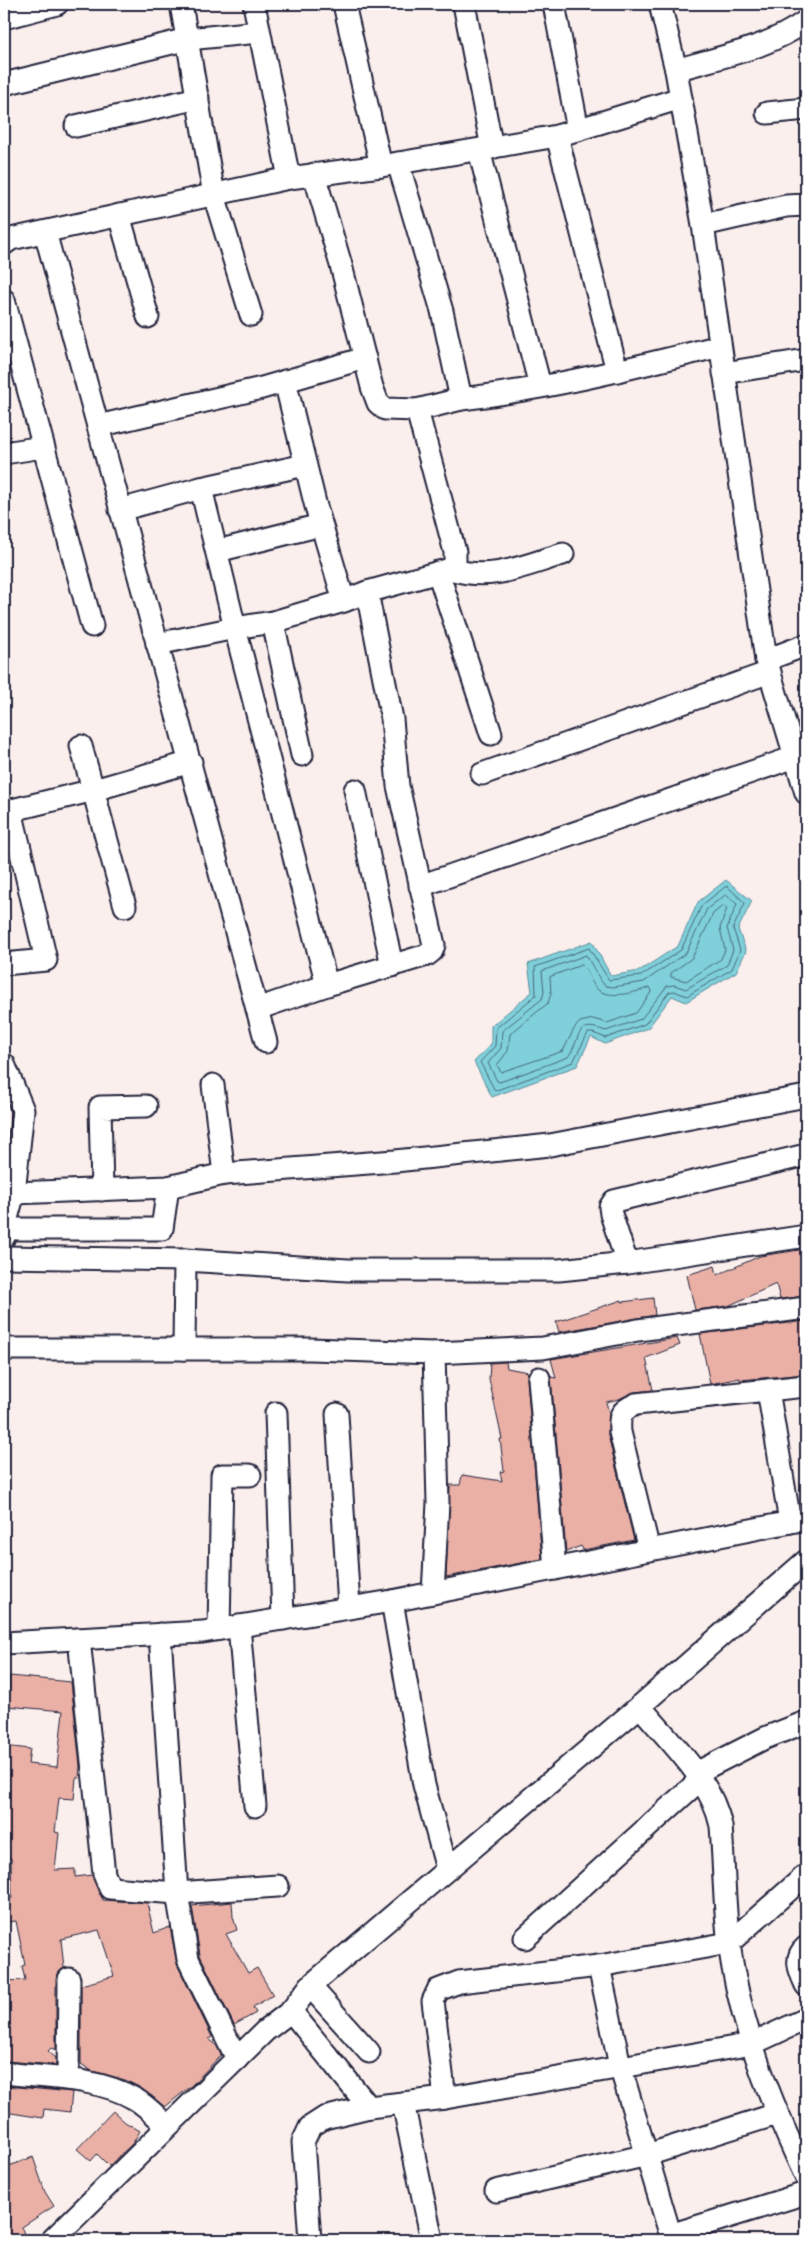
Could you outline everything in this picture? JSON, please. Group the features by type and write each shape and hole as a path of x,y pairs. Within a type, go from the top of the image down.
{"street":[{"path":"4,18 57,4"},
{"path":"181,4 214,195 250,315"},
{"path":"254,4 289,178"},
{"path":"344,4 390,164 442,311 461,399"},
{"path":"464,4 486,149 540,386"},
{"path":"554,4 578,130"},
{"path":"660,4 676,70 703,225 768,666 797,730 795,757 806,793"},
{"path":"676,70 764,43 796,28 806,21"},
{"path":"4,84 188,39 259,32"},
{"path":"76,126 198,98"},
{"path":"4,244 11,239 289,178 486,149 557,136 681,98"},
{"path":"767,113 806,109"},
{"path":"557,136 617,371"},
{"path":"314,174 341,264 378,403 385,409 417,410 461,399 617,371 720,346"},
{"path":"703,225 786,206 806,205"},
{"path":"119,214 148,317"},
{"path":"45,232 266,1042"},
{"path":"4,300 92,626"},
{"path":"98,426 171,411 365,358"},
{"path":"724,373 806,360"},
{"path":"286,381 321,525 344,601"},
{"path":"157,644 273,622 344,601 367,592 444,571 455,566 456,559 417,410"},
{"path":"4,453 43,447"},
{"path":"120,510 202,488 305,464"},
{"path":"202,488 327,985"},
{"path":"217,551 321,525"},
{"path":"444,571 487,575 563,554"},
{"path":"444,571 491,734"},
{"path":"257,1009 327,985 427,955 432,951 434,939 398,786 392,719 367,592"},
{"path":"273,622 302,755"},
{"path":"482,774 768,666 806,645"},
{"path":"81,746 125,906"},
{"path":"420,886 795,757"},
{"path":"4,964 46,960 7,811 94,790 191,762"},
{"path":"355,790 392,966"},
{"path":"4,1064 22,1110 14,1193 4,1229 4,1237"},
{"path":"213,1086 224,1174"},
{"path":"14,1193 168,1187 224,1174 395,1162 550,1145 806,1096"},
{"path":"102,1190 100,1107 146,1106"},
{"path":"627,1263 610,1214 610,1207 614,1201 806,1156"},
{"path":"4,1229 162,1229 168,1187"},
{"path":"4,1257 185,1260 348,1270 559,1270 627,1263 806,1236"},
{"path":"184,1349 185,1260"},
{"path":"4,1349 310,1349 434,1353 544,1348 638,1330 806,1308"},
{"path":"433,1592 438,1503 434,1353"},
{"path":"539,1378 555,1569"},
{"path":"649,1550 620,1432 619,1418 625,1409 636,1404 806,1386"},
{"path":"4,1643 229,1628 392,1601 798,1520 768,1390"},
{"path":"276,1413 284,1618"},
{"path":"337,1414 349,1607"},
{"path":"250,1475 222,1475 229,1628 255,1806"},
{"path":"52,2240 265,2031 291,2011 310,1986 640,1706 806,1561"},
{"path":"392,1601 424,1785 447,1868"},
{"path":"160,1634 177,1893 188,1959 237,2059"},
{"path":"79,1639 104,1874 110,1888 177,1893 278,1886"},
{"path":"640,1706 699,1776 717,1808 721,1826 729,1943 739,1995 752,2044 777,2114 806,2177"},
{"path":"525,1938 699,1776 765,1738 806,1722"},
{"path":"445,2098 433,2001 438,1990 459,1982 599,1966 729,1943 806,1875"},
{"path":"806,1948 798,1959 806,1985"},
{"path":"599,1966 620,2066 671,2238 806,2193"},
{"path":"68,2079 69,1979"},
{"path":"310,1986 369,2052"},
{"path":"291,2011 369,2108"},
{"path":"310,2240 303,2142 310,2127 324,2118 369,2108 445,2098 752,2044 806,2019"},
{"path":"4,2073 68,2079 119,2091 136,2099 167,2126"},
{"path":"404,2103 432,2240"},
{"path":"496,2192 647,2155 777,2114"}],"water":[{"path":"726,880 752,901 738,929 746,951 736,972 686,1002 672,996 648,1028 605,1044 591,1037 577,1066 492,1097 474,1062 491,1044 491,1026 532,992 528,964 592,941 611,976 639,971 678,946 698,902"}],"building":[{"path":"806,1249 806,1296 780,1299 776,1284 728,1306 695,1310 687,1275 715,1266 717,1275 760,1256"},
{"path":"653,1298 655,1315 559,1332 556,1322 622,1300 622,1302"},
{"path":"806,1321 806,1374 740,1380 740,1378 710,1384 700,1334"},
{"path":"677,1338 680,1345 646,1358 653,1390 634,1392 619,1399 606,1402 609,1413 608,1435 634,1540 583,1550 581,1546 566,1552 551,1377 556,1378 551,1359"},
{"path":"506,1362 507,1368 528,1372 527,1379 542,1559 446,1577 450,1485 460,1485 462,1475 502,1481 500,1472 504,1471 500,1439 502,1439 489,1379 490,1363"},
{"path":"10,1676 71,1682 80,1766 79,1778 76,1778 74,1799 59,1798 55,1832 59,1833 55,1870 75,1869 75,1877 92,1875 103,1900 147,1903 154,1933 170,1927 177,1964 212,2037 209,2039 216,2045 221,2055 192,2085 165,2107 141,2088 125,2080 92,2071 81,2064 81,1985 114,1976 99,1930 61,1939 64,1968 59,1972 56,1979 56,2050 51,2048 48,2051 56,2058 56,2065 5,2061 4,1981 25,1980 22,1966 25,1965 16,1921 7,1922 4,1906 4,1900 12,1898 11,1858 4,1858 6,1832 4,1832 4,1746 30,1749 28,1764 57,1767 63,1711 7,1706"},
{"path":"232,1902 233,1917 237,1930 226,1934 248,1973 257,1968 273,1995 253,2007 256,2013 234,2025 200,1955 192,1906"},
{"path":"6,2086 72,2092 70,2112 44,2109 43,2118 5,2112"},
{"path":"113,2111 125,2122 140,2131 133,2143 109,2166 97,2154 91,2161 77,2149"},
{"path":"33,2157 45,2192 54,2206 22,2227 24,2235 9,2240 4,2227 9,2223 4,2211 4,2168"}]}
